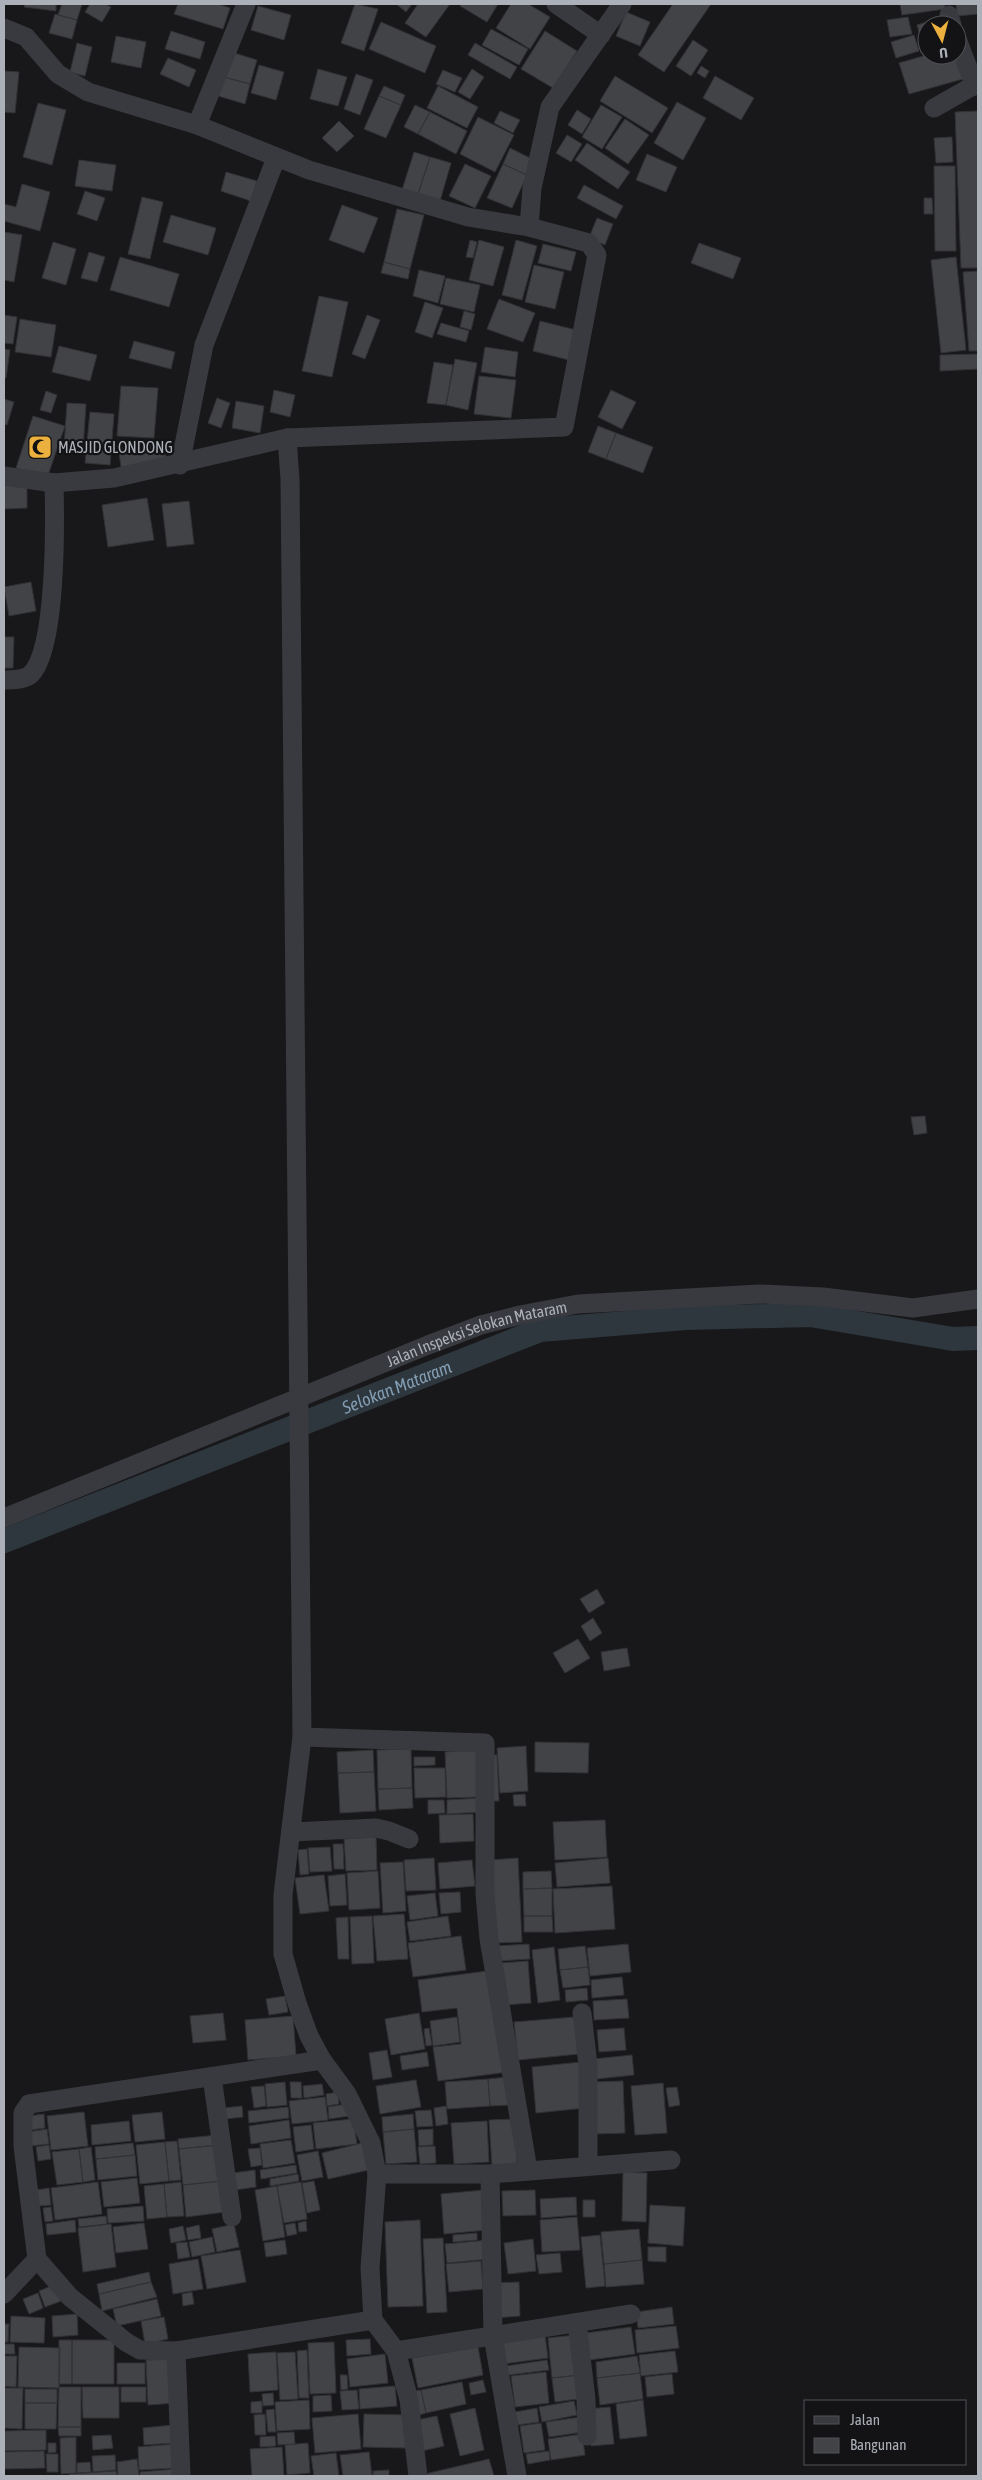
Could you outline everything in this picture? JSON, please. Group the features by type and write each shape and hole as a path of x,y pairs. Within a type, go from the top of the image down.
{"street":[{"path":"197,126 246,4"},
{"path":"556,4 602,35"},
{"path":"529,227 534,180 550,107 622,4"},
{"path":"4,28 26,37 58,74 88,92 197,126 276,158 468,217 529,227 589,243 597,255 564,427 287,438 114,478 54,483 4,476"},
{"path":"934,108 977,84 967,62"},
{"path":"180,464 204,345 276,158"},
{"path":"287,438 290,499 299,1408 301,1450 302,1737 283,1895 283,1954 296,2003 309,2036 322,2060 347,2094 371,2143 377,2174 370,2268 373,2320 396,2351 409,2400 418,2476"},
{"path":"4,680 17,680 29,676 42,657 55,566 54,483"},
{"name":"Jalan Inspeksi Selokan Mataram","path":"4,1518 299,1408 428,1345 481,1325 520,1315 588,1304 760,1294 823,1297 913,1308 978,1299"},
{"path":"302,1737 485,1743 485,1894 490,1939 528,2170"},
{"path":"291,1832 376,1828 389,1831 409,1840"},
{"path":"582,2013 588,2065 588,2165"},
{"path":"322,2060 29,2104 22,2113 23,2146 37,2259 70,2297 126,2342 140,2350 176,2351 373,2320"},
{"path":"212,2077 232,2217"},
{"path":"377,2174 490,2174 671,2160"},
{"path":"490,2174 493,2336 517,2476"},
{"path":"4,2294 37,2259"},
{"path":"396,2351 631,2314"},
{"path":"577,2323 586,2399 587,2436"},
{"path":"176,2351 180,2476"}],"building":[{"path":"25,4 56,4 56,11 24,7"},
{"path":"62,4 82,4 77,20 58,15"},
{"path":"90,4 105,4 111,7 102,22 85,12"},
{"path":"178,4 218,4 230,8 223,29 174,14"},
{"path":"355,4 378,9 364,51 341,43"},
{"path":"396,4 412,4 406,12"},
{"path":"418,4 450,4 426,37 405,23"},
{"path":"461,4 498,4 487,22 460,6"},
{"path":"511,4 528,4 550,17 530,49 496,28"},
{"path":"673,4 711,4 664,72 638,55"},
{"path":"900,4 945,4 945,9 902,15"},
{"path":"956,4 977,4 978,14 957,15"},
{"path":"258,6 291,15 284,40 251,30"},
{"path":"626,12 650,22 640,46 616,36"},
{"path":"55,14 77,20 72,39 49,33"},
{"path":"908,17 912,34 890,37 887,20"},
{"path":"381,22 436,46 425,73 369,49"},
{"path":"491,29 528,49 519,65 482,45"},
{"path":"171,31 205,42 200,59 165,49"},
{"path":"545,31 577,51 553,88 521,69"},
{"path":"914,35 917,52 896,58 891,42"},
{"path":"116,36 146,42 141,68 111,62"},
{"path":"693,40 708,50 691,76 676,66"},
{"path":"77,43 92,47 85,76 70,72"},
{"path":"475,43 517,67 510,79 468,55"},
{"path":"228,51 257,60 250,84 220,76"},
{"path":"168,58 196,70 189,87 160,74"},
{"path":"917,58 917,65 960,65 963,79 909,94 899,63"},
{"path":"259,65 284,72 276,100 251,93"},
{"path":"701,66 709,71 705,78 697,73"},
{"path":"318,69 347,77 338,106 310,99"},
{"path":"472,69 484,77 470,99 458,92"},
{"path":"443,70 462,78 455,92 436,84"},
{"path":"4,71 19,72 15,113 4,112"},
{"path":"356,74 373,80 360,115 344,109"},
{"path":"220,76 250,84 245,104 215,95"},
{"path":"615,76 668,108 652,133 600,101"},
{"path":"715,76 754,98 741,120 703,98"},
{"path":"384,86 405,95 401,105 379,96"},
{"path":"438,86 478,107 467,128 427,108"},
{"path":"379,96 401,105 386,138 364,129"},
{"path":"677,102 706,118 683,160 654,143"},
{"path":"38,103 66,110 52,165 23,157"},
{"path":"415,105 430,112 418,134 404,127"},
{"path":"601,105 622,117 602,149 582,137"},
{"path":"577,110 591,119 582,134 568,125"},
{"path":"500,111 520,120 513,133 494,123"},
{"path":"978,111 978,268 961,268 955,112"},
{"path":"430,112 467,131 456,154 418,134"},
{"path":"478,117 514,135 495,172 460,154"},
{"path":"625,119 649,135 628,164 605,148"},
{"path":"339,121 354,136 337,152 322,138"},
{"path":"567,135 582,144 571,162 556,153"},
{"path":"952,137 953,162 936,163 934,138"},
{"path":"587,143 630,172 618,189 575,160"},
{"path":"510,148 534,160 527,175 503,164"},
{"path":"414,152 430,157 418,194 402,190"},
{"path":"647,154 677,167 666,192 636,180"},
{"path":"430,157 451,163 440,201 418,194"},
{"path":"79,160 116,165 112,191 75,186"},
{"path":"465,164 491,176 475,208 449,196"},
{"path":"503,164 527,175 512,208 487,198"},
{"path":"934,166 955,166 956,251 935,251"},
{"path":"226,172 257,181 251,201 221,191"},
{"path":"22,184 50,192 40,231 4,221 4,204 16,207"},
{"path":"584,185 623,206 616,219 577,198"},
{"path":"85,191 105,198 97,221 77,214"},
{"path":"142,197 163,202 150,259 128,254"},
{"path":"924,198 932,198 933,214 924,214"},
{"path":"342,205 378,218 364,253 329,240"},
{"path":"397,209 424,215 410,269 384,262"},
{"path":"171,215 216,228 208,255 163,242"},
{"path":"597,218 613,224 605,245 589,238"},
{"path":"4,232 22,235 14,282 4,280"},
{"path":"470,240 477,242 473,258 466,257"},
{"path":"479,240 504,247 493,286 469,280"},
{"path":"516,240 537,246 522,300 502,295"},
{"path":"53,242 76,249 66,285 42,278"},
{"path":"699,243 741,258 733,279 691,263"},
{"path":"543,244 576,252 571,271 538,263"},
{"path":"89,252 105,257 97,282 81,278"},
{"path":"120,257 179,274 169,307 110,290"},
{"path":"956,257 966,350 941,353 931,260"},
{"path":"384,262 410,269 408,279 381,273"},
{"path":"534,265 564,272 555,309 525,302"},
{"path":"419,270 445,276 438,303 413,296"},
{"path":"978,271 978,351 969,351 963,272"},
{"path":"446,278 480,285 474,312 440,304"},
{"path":"319,296 348,302 332,377 302,371"},
{"path":"499,299 535,313 523,342 487,329"},
{"path":"425,302 443,308 432,338 415,332"},
{"path":"464,311 475,314 471,330 460,327"},
{"path":"4,315 17,317 13,344 4,343"},
{"path":"367,315 380,320 365,359 352,354"},
{"path":"20,319 56,325 51,357 15,352"},
{"path":"540,321 576,330 569,360 533,351"},
{"path":"441,323 469,331 466,342 437,334"},
{"path":"134,341 175,352 171,369 129,358"},
{"path":"59,346 97,355 90,381 52,372"},
{"path":"485,347 518,352 515,377 481,372"},
{"path":"4,349 10,350 6,378 4,378"},
{"path":"978,354 978,369 940,371 940,355"},
{"path":"455,359 477,363 468,410 446,405"},
{"path":"434,362 453,365 446,405 427,403"},
{"path":"479,376 516,380 511,418 474,414"},
{"path":"121,386 158,388 154,438 117,436"},
{"path":"274,390 295,395 290,417 270,412"},
{"path":"611,390 636,402 622,429 598,417"},
{"path":"46,391 57,395 51,413 40,410"},
{"path":"217,398 230,403 221,428 208,423"},
{"path":"4,399 14,402 7,425 4,424"},
{"path":"236,401 264,406 260,433 232,428"},
{"path":"67,403 86,404 83,449 64,447"},
{"path":"90,412 114,414 110,465 85,463"},
{"name":"MASJID GLONDONG","path":"33,416 65,426 47,478 16,468"},
{"path":"598,426 616,433 606,459 588,452"},
{"path":"616,433 653,447 643,473 606,459"},
{"path":"163,440 167,464 122,472 118,448"},
{"path":"4,484 27,484 27,508 4,509"},
{"path":"147,498 154,540 108,547 102,505"},
{"path":"189,501 194,544 167,547 162,504"},
{"path":"31,582 36,611 9,616 4,587"},
{"path":"4,637 14,637 13,668 4,668"},
{"path":"925,1116 927,1133 914,1135 911,1117"},
{"path":"597,1589 605,1603 589,1613 580,1599"},
{"path":"593,1618 602,1633 590,1641 581,1626"},
{"path":"578,1639 590,1658 565,1673 553,1653"},
{"path":"627,1648 630,1666 604,1671 601,1652"},
{"path":"535,1742 589,1743 588,1773 535,1772"},
{"path":"526,1746 528,1791 500,1793 497,1748"},
{"path":"411,1749 412,1788 378,1789 377,1750"},
{"path":"373,1750 374,1772 338,1773 337,1752"},
{"path":"477,1750 479,1797 447,1798 445,1752"},
{"path":"485,1755 497,1755 499,1801 488,1801"},
{"path":"414,1757 435,1757 435,1765 414,1766"},
{"path":"414,1768 445,1768 446,1797 415,1798"},
{"path":"374,1772 376,1811 340,1813 338,1773"},
{"path":"412,1788 413,1808 379,1810 378,1789"},
{"path":"525,1794 526,1806 514,1806 513,1795"},
{"path":"481,1798 481,1812 447,1814 447,1800"},
{"path":"428,1800 444,1800 445,1813 428,1814"},
{"path":"473,1814 474,1841 440,1843 439,1815"},
{"path":"605,1820 607,1857 555,1860 553,1822"},
{"path":"376,1837 377,1870 346,1871 344,1839"},
{"path":"333,1844 343,1844 344,1869 334,1869"},
{"path":"330,1847 332,1871 310,1872 308,1848"},
{"path":"307,1849 309,1874 300,1875 298,1850"},
{"path":"434,1858 436,1890 406,1891 404,1860"},
{"path":"518,1858 522,1942 494,1943 490,1860"},
{"path":"608,1858 610,1883 557,1887 555,1863"},
{"path":"472,1860 475,1886 440,1889 438,1863"},
{"path":"403,1862 406,1911 383,1913 380,1863"},
{"path":"378,1871 380,1908 349,1910 347,1873"},
{"path":"551,1871 552,1888 523,1889 523,1872"},
{"path":"345,1874 347,1905 330,1906 328,1876"},
{"path":"324,1875 329,1911 300,1914 295,1878"},
{"path":"612,1886 615,1929 555,1933 553,1889"},
{"path":"552,1888 552,1916 524,1916 523,1889"},
{"path":"460,1892 461,1912 441,1914 439,1893"},
{"path":"435,1893 438,1916 410,1920 407,1896"},
{"path":"404,1914 408,1959 377,1961 373,1916"},
{"path":"372,1916 374,1963 352,1964 350,1917"},
{"path":"448,1916 451,1936 410,1941 407,1922"},
{"path":"524,1916 552,1916 553,1932 524,1932"},
{"path":"348,1917 349,1959 338,1959 336,1918"},
{"path":"461,1936 466,1970 413,1977 408,1943"},
{"path":"529,1944 530,1959 497,1961 496,1946"},
{"path":"628,1944 631,1972 590,1976 587,1948"},
{"path":"585,1946 588,1967 560,1970 558,1949"},
{"path":"554,1947 560,2000 538,2003 532,1950"},
{"path":"528,1961 531,2003 503,2005 500,1963"},
{"path":"588,1967 590,1985 563,1988 560,1970"},
{"path":"495,1970 508,2072 438,2081 433,2047 461,2044 457,2008 422,2012 418,1980"},
{"path":"622,1977 624,1995 592,1998 591,1980"},
{"path":"587,1988 588,2000 566,2002 565,1990"},
{"path":"285,1996 288,2012 269,2015 266,1999"},
{"path":"627,1999 629,2018 594,2020 593,2001"},
{"path":"223,2013 226,2040 193,2043 190,2016"},
{"path":"419,2013 425,2049 391,2055 385,2019"},
{"path":"293,2016 296,2056 248,2060 245,2020"},
{"path":"457,2017 460,2042 433,2046 430,2021"},
{"path":"575,2017 579,2054 518,2060 514,2022"},
{"path":"429,2028 432,2045 426,2046 424,2029"},
{"path":"624,2028 626,2050 599,2052 597,2030"},
{"path":"387,2050 392,2077 373,2080 369,2053"},
{"path":"427,2052 429,2066 402,2070 400,2056"},
{"path":"632,2055 634,2075 596,2079 594,2059"},
{"path":"581,2062 585,2108 536,2113 532,2067"},
{"path":"508,2077 510,2105 490,2106 488,2079"},
{"path":"488,2079 490,2106 447,2109 445,2082"},
{"path":"416,2080 421,2107 380,2114 376,2086"},
{"path":"623,2081 625,2133 594,2134 592,2082"},
{"path":"285,2082 287,2105 267,2107 265,2084"},
{"path":"290,2082 301,2082 302,2098 291,2098"},
{"path":"663,2083 667,2133 635,2135 631,2086"},
{"path":"322,2084 324,2095 304,2098 303,2086"},
{"path":"264,2086 266,2106 254,2108 251,2087"},
{"path":"677,2087 680,2105 669,2107 666,2088"},
{"path":"338,2092 339,2104 327,2106 326,2094"},
{"path":"325,2097 328,2120 292,2124 289,2101"},
{"path":"347,2104 349,2116 329,2119 328,2107"},
{"path":"242,2106 243,2117 225,2119 224,2108"},
{"path":"446,2106 448,2124 436,2126 434,2108"},
{"path":"288,2107 289,2118 249,2123 248,2111"},
{"path":"431,2110 433,2126 417,2127 415,2111"},
{"path":"84,2112 88,2146 51,2150 47,2116"},
{"path":"162,2112 165,2139 135,2142 132,2115"},
{"path":"44,2114 45,2128 31,2130 29,2116"},
{"path":"413,2114 414,2129 383,2132 382,2117"},
{"path":"353,2119 357,2144 316,2149 313,2123"},
{"path":"515,2119 517,2164 492,2166 489,2120"},
{"path":"289,2120 291,2138 251,2144 249,2126"},
{"path":"129,2121 131,2141 92,2145 91,2125"},
{"path":"487,2121 489,2162 454,2164 451,2123"},
{"path":"311,2125 314,2149 296,2152 293,2127"},
{"path":"47,2129 49,2144 30,2146 28,2132"},
{"path":"414,2129 417,2162 386,2164 383,2132"},
{"path":"433,2129 433,2145 419,2146 418,2130"},
{"path":"217,2135 219,2145 179,2149 178,2139"},
{"path":"291,2140 295,2163 263,2168 260,2144"},
{"path":"177,2141 181,2180 169,2181 165,2142"},
{"path":"165,2142 169,2181 140,2184 136,2145"},
{"path":"366,2142 373,2169 328,2179 322,2153"},
{"path":"133,2143 135,2155 96,2159 95,2147"},
{"path":"49,2145 51,2159 38,2161 36,2147"},
{"path":"219,2145 222,2181 183,2185 179,2149"},
{"path":"435,2146 436,2163 420,2164 418,2147"},
{"path":"91,2147 95,2180 83,2182 79,2149"},
{"path":"260,2148 262,2165 251,2167 248,2149"},
{"path":"79,2149 83,2182 57,2185 52,2152"},
{"path":"318,2151 323,2177 302,2181 297,2155"},
{"path":"135,2155 137,2176 98,2180 96,2159"},
{"path":"296,2165 297,2173 261,2179 260,2170"},
{"path":"255,2170 256,2187 235,2190 233,2173"},
{"path":"623,2172 647,2173 646,2222 622,2221"},
{"path":"298,2174 299,2181 270,2186 270,2179"},
{"path":"137,2178 140,2203 104,2207 101,2182"},
{"path":"222,2181 225,2212 186,2217 183,2185"},
{"path":"314,2181 320,2210 307,2213 302,2183"},
{"path":"98,2182 102,2214 55,2220 51,2188"},
{"path":"181,2182 184,2216 167,2217 164,2184"},
{"path":"301,2182 307,2219 284,2223 277,2186"},
{"path":"164,2184 167,2217 147,2219 144,2186"},
{"path":"277,2186 285,2237 263,2241 255,2190"},
{"path":"49,2188 51,2205 39,2206 37,2190"},
{"path":"484,2190 487,2230 444,2234 441,2194"},
{"path":"535,2190 536,2215 503,2216 502,2191"},
{"path":"576,2197 577,2215 541,2218 540,2199"},
{"path":"583,2200 595,2200 595,2217 583,2217"},
{"path":"650,2205 685,2207 683,2246 648,2243"},
{"path":"143,2206 144,2221 108,2223 107,2209"},
{"path":"51,2207 53,2221 45,2222 43,2208"},
{"path":"106,2216 107,2224 79,2227 78,2219"},
{"path":"577,2217 580,2250 542,2252 540,2220"},
{"path":"75,2220 76,2232 47,2235 46,2224"},
{"path":"420,2220 423,2306 388,2307 385,2222"},
{"path":"306,2221 307,2231 299,2232 298,2223"},
{"path":"144,2223 148,2249 116,2253 113,2227"},
{"path":"295,2223 297,2234 287,2236 285,2225"},
{"path":"111,2224 116,2267 83,2272 78,2228"},
{"path":"234,2224 239,2247 217,2252 212,2229"},
{"path":"199,2225 201,2238 188,2240 186,2228"},
{"path":"183,2226 186,2240 171,2243 169,2229"},
{"path":"639,2229 642,2260 604,2264 601,2232"},
{"path":"477,2233 477,2240 453,2242 453,2235"},
{"path":"600,2235 605,2286 586,2288 581,2237"},
{"path":"212,2237 215,2252 192,2257 189,2242"},
{"path":"443,2238 447,2312 427,2313 423,2239"},
{"path":"533,2239 536,2271 508,2274 504,2243"},
{"path":"285,2240 287,2254 266,2257 264,2243"},
{"path":"489,2240 491,2259 447,2263 445,2244"},
{"path":"187,2242 190,2257 178,2259 176,2243"},
{"path":"648,2247 666,2247 666,2262 648,2261"},
{"path":"240,2250 246,2282 207,2289 201,2256"},
{"path":"560,2253 562,2272 539,2274 536,2255"},
{"path":"198,2259 203,2289 173,2294 169,2264"},
{"path":"642,2260 644,2284 606,2287 604,2264"},
{"path":"481,2261 483,2289 449,2292 446,2264"},
{"path":"149,2272 151,2282 99,2294 97,2284"},
{"path":"151,2282 157,2297 102,2311 99,2294"},
{"path":"519,2282 520,2316 495,2318 493,2283"},
{"path":"54,2285 61,2301 45,2307 39,2291"},
{"path":"192,2292 194,2304 183,2306 182,2294"},
{"path":"38,2293 43,2308 29,2314 23,2299"},
{"path":"157,2299 161,2316 117,2326 113,2309"},
{"path":"672,2307 674,2324 638,2328 636,2312"},
{"path":"77,2314 78,2335 53,2337 52,2316"},
{"path":"11,2316 45,2318 44,2343 10,2342"},
{"path":"164,2317 168,2339 145,2344 141,2321"},
{"path":"4,2324 9,2324 8,2342 4,2342"},
{"path":"676,2326 679,2348 637,2353 635,2330"},
{"path":"631,2327 635,2354 589,2360 586,2333"},
{"path":"545,2335 548,2358 503,2364 499,2341"},
{"path":"575,2335 580,2375 552,2378 548,2338"},
{"path":"370,2339 371,2354 347,2356 346,2340"},
{"path":"59,2340 72,2340 72,2384 59,2384"},
{"path":"72,2340 114,2340 114,2384 72,2384"},
{"path":"334,2342 336,2393 310,2394 308,2343"},
{"path":"4,2344 14,2344 15,2354 4,2354"},
{"path":"19,2347 60,2348 59,2388 18,2387"},
{"path":"478,2347 483,2375 418,2388 412,2358"},
{"path":"307,2350 309,2398 299,2398 297,2351"},
{"path":"675,2351 678,2372 641,2376 639,2355"},
{"path":"276,2352 278,2390 250,2392 248,2354"},
{"path":"295,2352 298,2399 280,2400 277,2353"},
{"path":"385,2354 388,2383 350,2387 347,2359"},
{"path":"4,2356 17,2356 16,2387 4,2386"},
{"path":"637,2356 640,2373 597,2378 596,2362"},
{"path":"174,2359 176,2403 148,2405 146,2360"},
{"path":"547,2360 549,2370 508,2375 506,2366"},
{"path":"117,2363 145,2363 145,2384 117,2384"},
{"path":"546,2372 549,2403 515,2407 511,2376"},
{"path":"640,2373 643,2399 600,2405 597,2378"},
{"path":"672,2374 674,2394 647,2397 645,2377"},
{"path":"340,2375 347,2375 348,2389 341,2390"},
{"path":"580,2375 585,2398 555,2402 552,2378"},
{"path":"483,2380 486,2392 471,2395 469,2383"},
{"path":"462,2382 466,2404 426,2413 421,2390"},
{"path":"395,2386 397,2406 360,2409 359,2389"},
{"path":"59,2387 81,2387 81,2427 58,2427"},
{"path":"82,2387 119,2387 119,2418 83,2418"},
{"path":"121,2387 146,2387 146,2402 121,2402"},
{"path":"4,2388 23,2388 22,2429 4,2428"},
{"path":"25,2389 57,2389 57,2403 25,2403"},
{"path":"357,2390 359,2409 342,2410 340,2391"},
{"path":"421,2390 426,2413 419,2415 414,2391"},
{"path":"273,2393 274,2405 263,2406 262,2394"},
{"path":"331,2395 332,2411 313,2412 313,2396"},
{"path":"309,2400 310,2429 277,2431 275,2402"},
{"path":"643,2400 647,2436 620,2439 616,2404"},
{"path":"262,2401 262,2413 251,2413 251,2402"},
{"path":"574,2401 577,2415 542,2422 539,2407"},
{"path":"25,2403 57,2403 56,2429 25,2429"},
{"path":"610,2407 614,2444 591,2446 587,2409"},
{"path":"475,2408 484,2450 460,2456 450,2414"},
{"path":"537,2408 539,2422 518,2425 515,2412"},
{"path":"274,2409 276,2432 268,2432 266,2410"},
{"path":"265,2414 266,2435 255,2435 254,2415"},
{"path":"358,2414 361,2449 315,2453 312,2418"},
{"path":"364,2414 407,2415 406,2448 363,2447"},
{"path":"437,2416 444,2446 422,2451 416,2420"},
{"path":"581,2417 583,2432 549,2437 546,2422"},
{"path":"541,2423 545,2450 524,2453 520,2426"},
{"path":"173,2425 174,2443 144,2445 143,2428"},
{"path":"58,2427 81,2427 81,2436 59,2436"},
{"path":"46,2430 46,2450 4,2451 4,2431"},
{"path":"294,2432 295,2444 278,2445 277,2433"},
{"path":"582,2434 585,2455 551,2460 548,2439"},
{"path":"111,2435 113,2448 93,2450 92,2436"},
{"path":"275,2436 276,2446 260,2447 260,2437"},
{"path":"76,2437 76,2473 61,2474 60,2438"},
{"path":"48,2443 56,2443 56,2452 48,2453"},
{"path":"308,2443 310,2473 287,2475 285,2445"},
{"path":"175,2444 176,2468 139,2470 138,2447"},
{"path":"282,2447 284,2476 252,2476 250,2449"},
{"path":"44,2451 45,2468 4,2469 4,2452"},
{"path":"549,2451 550,2460 528,2464 526,2454"},
{"path":"369,2452 372,2476 343,2476 340,2455"},
{"path":"336,2453 339,2476 314,2476 311,2456"},
{"path":"46,2454 58,2454 58,2472 47,2472"},
{"path":"115,2455 116,2470 93,2472 92,2456"},
{"path":"137,2459 139,2476 118,2476 117,2462"},
{"path":"489,2459 494,2476 425,2476 425,2474"},
{"path":"90,2462 91,2472 77,2473 77,2463"},
{"path":"176,2469 176,2476 140,2476 140,2472"},
{"path":"389,2470 389,2476 373,2476 373,2471"},
{"path":"116,2471 117,2476 69,2476 69,2474"}],"waterway":[{"name":"Selokan Mataram","path":"4,1541 540,1330 686,1318 810,1315 953,1339 978,1338"}],"place":[{"name":"MASJID GLONDONG","path":"40,447"}]}
